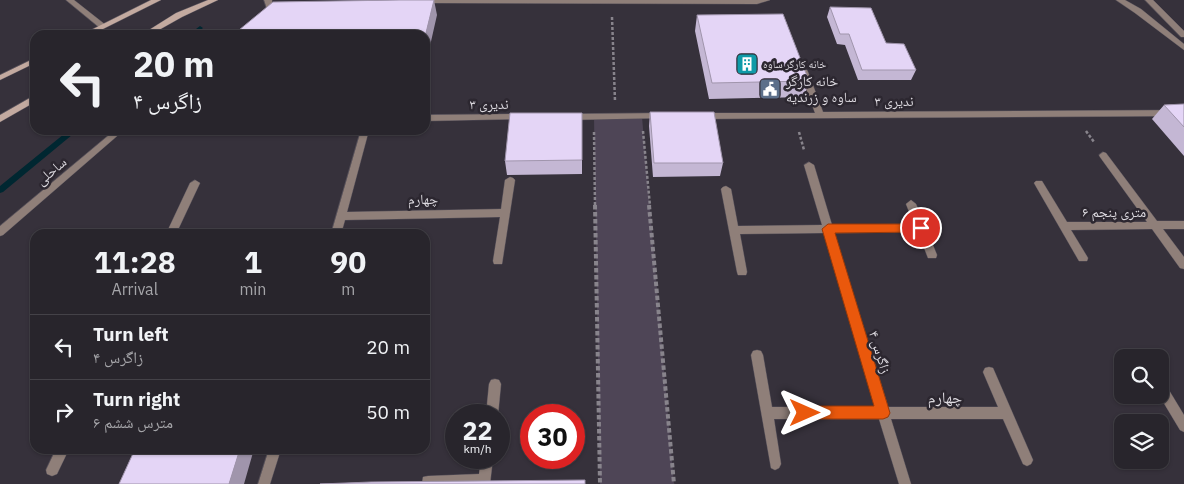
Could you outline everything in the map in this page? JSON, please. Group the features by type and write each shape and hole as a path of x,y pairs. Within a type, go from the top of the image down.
{"main road":[{"path":"94,30 157,0"},
{"path":"154,30 214,0"},
{"path":"0,78 30,63"},
{"path":"0,119 30,101"}],"street":[{"path":"70,0 102,26"},
{"path":"268,10 279,0"},
{"path":"417,1 766,0"},
{"path":"1120,0 1138,11 1184,48"},
{"path":"1149,0 1184,35"},
{"path":"802,65 820,115"},
{"name":"ندیری ۳","path":"690,116 1184,113"},
{"path":"554,117 671,116"},
{"name":"ندیری ۳","path":"430,118 534,117"},
{"name":"ساحلی","path":"0,232 114,135"},
{"path":"337,229 363,135"},
{"path":"1103,155 1184,265"},
{"name":"زاگرس ۴","path":"809,165 905,484"},
{"path":"498,261 510,180"},
{"name":"۶ متری پنجم","path":"1038,183 1064,226 1184,225"},
{"path":"172,229 195,184"},
{"path":"726,189 742,272"},
{"path":"911,204 932,254"},
{"name":"چهارم","path":"341,216 505,213"},
{"path":"1064,226 1084,258"},
{"path":"734,230 921,228"},
{"path":"757,355 775,464"},
{"path":"989,372 1027,460"},
{"path":"493,404 495,384"},
{"path":"1169,400 1182,420"},
{"name":"چهارم","path":"767,412 1006,413"},
{"path":"52,470 60,454"},
{"path":"264,484 273,454"},
{"path":"419,482 485,480 486,469"}],"path":[{"path":"615,116 617,1"},
{"path":"1073,113 1103,155"},
{"path":"795,115 809,165"},
{"path":"642,116 674,484"},
{"path":"594,117 600,484"}],"shaded area":[{"path":"594,117 642,117 674,484 600,484"}],"building":[{"path":"434,0 427,30 239,30 273,2"},
{"path":"830,7 871,8 886,43 904,44 916,70 862,70 849,34 840,34"},
{"name":"خانه کارگر ساوه","path":"783,14 809,81 712,83 697,15"},
{"path":"1184,104 1184,127 1164,105"},
{"path":"650,112 714,112 723,163 654,163"},
{"path":"510,113 582,113 582,160 505,161"},
{"path":"133,454 238,454 229,484 119,484"},
{"path":"585,480 585,484 320,484 371,482"}],"waterway":[{"path":"0,190 68,135"}],"place":[{"name":"خانه کارگر ساوه","path":"747,64"},
{"name":"خانه کارگر ساوه و زرندیه","path":"770,89"}],"route":[{"path":"805,413 883,413 828,229 921,228"}]}
